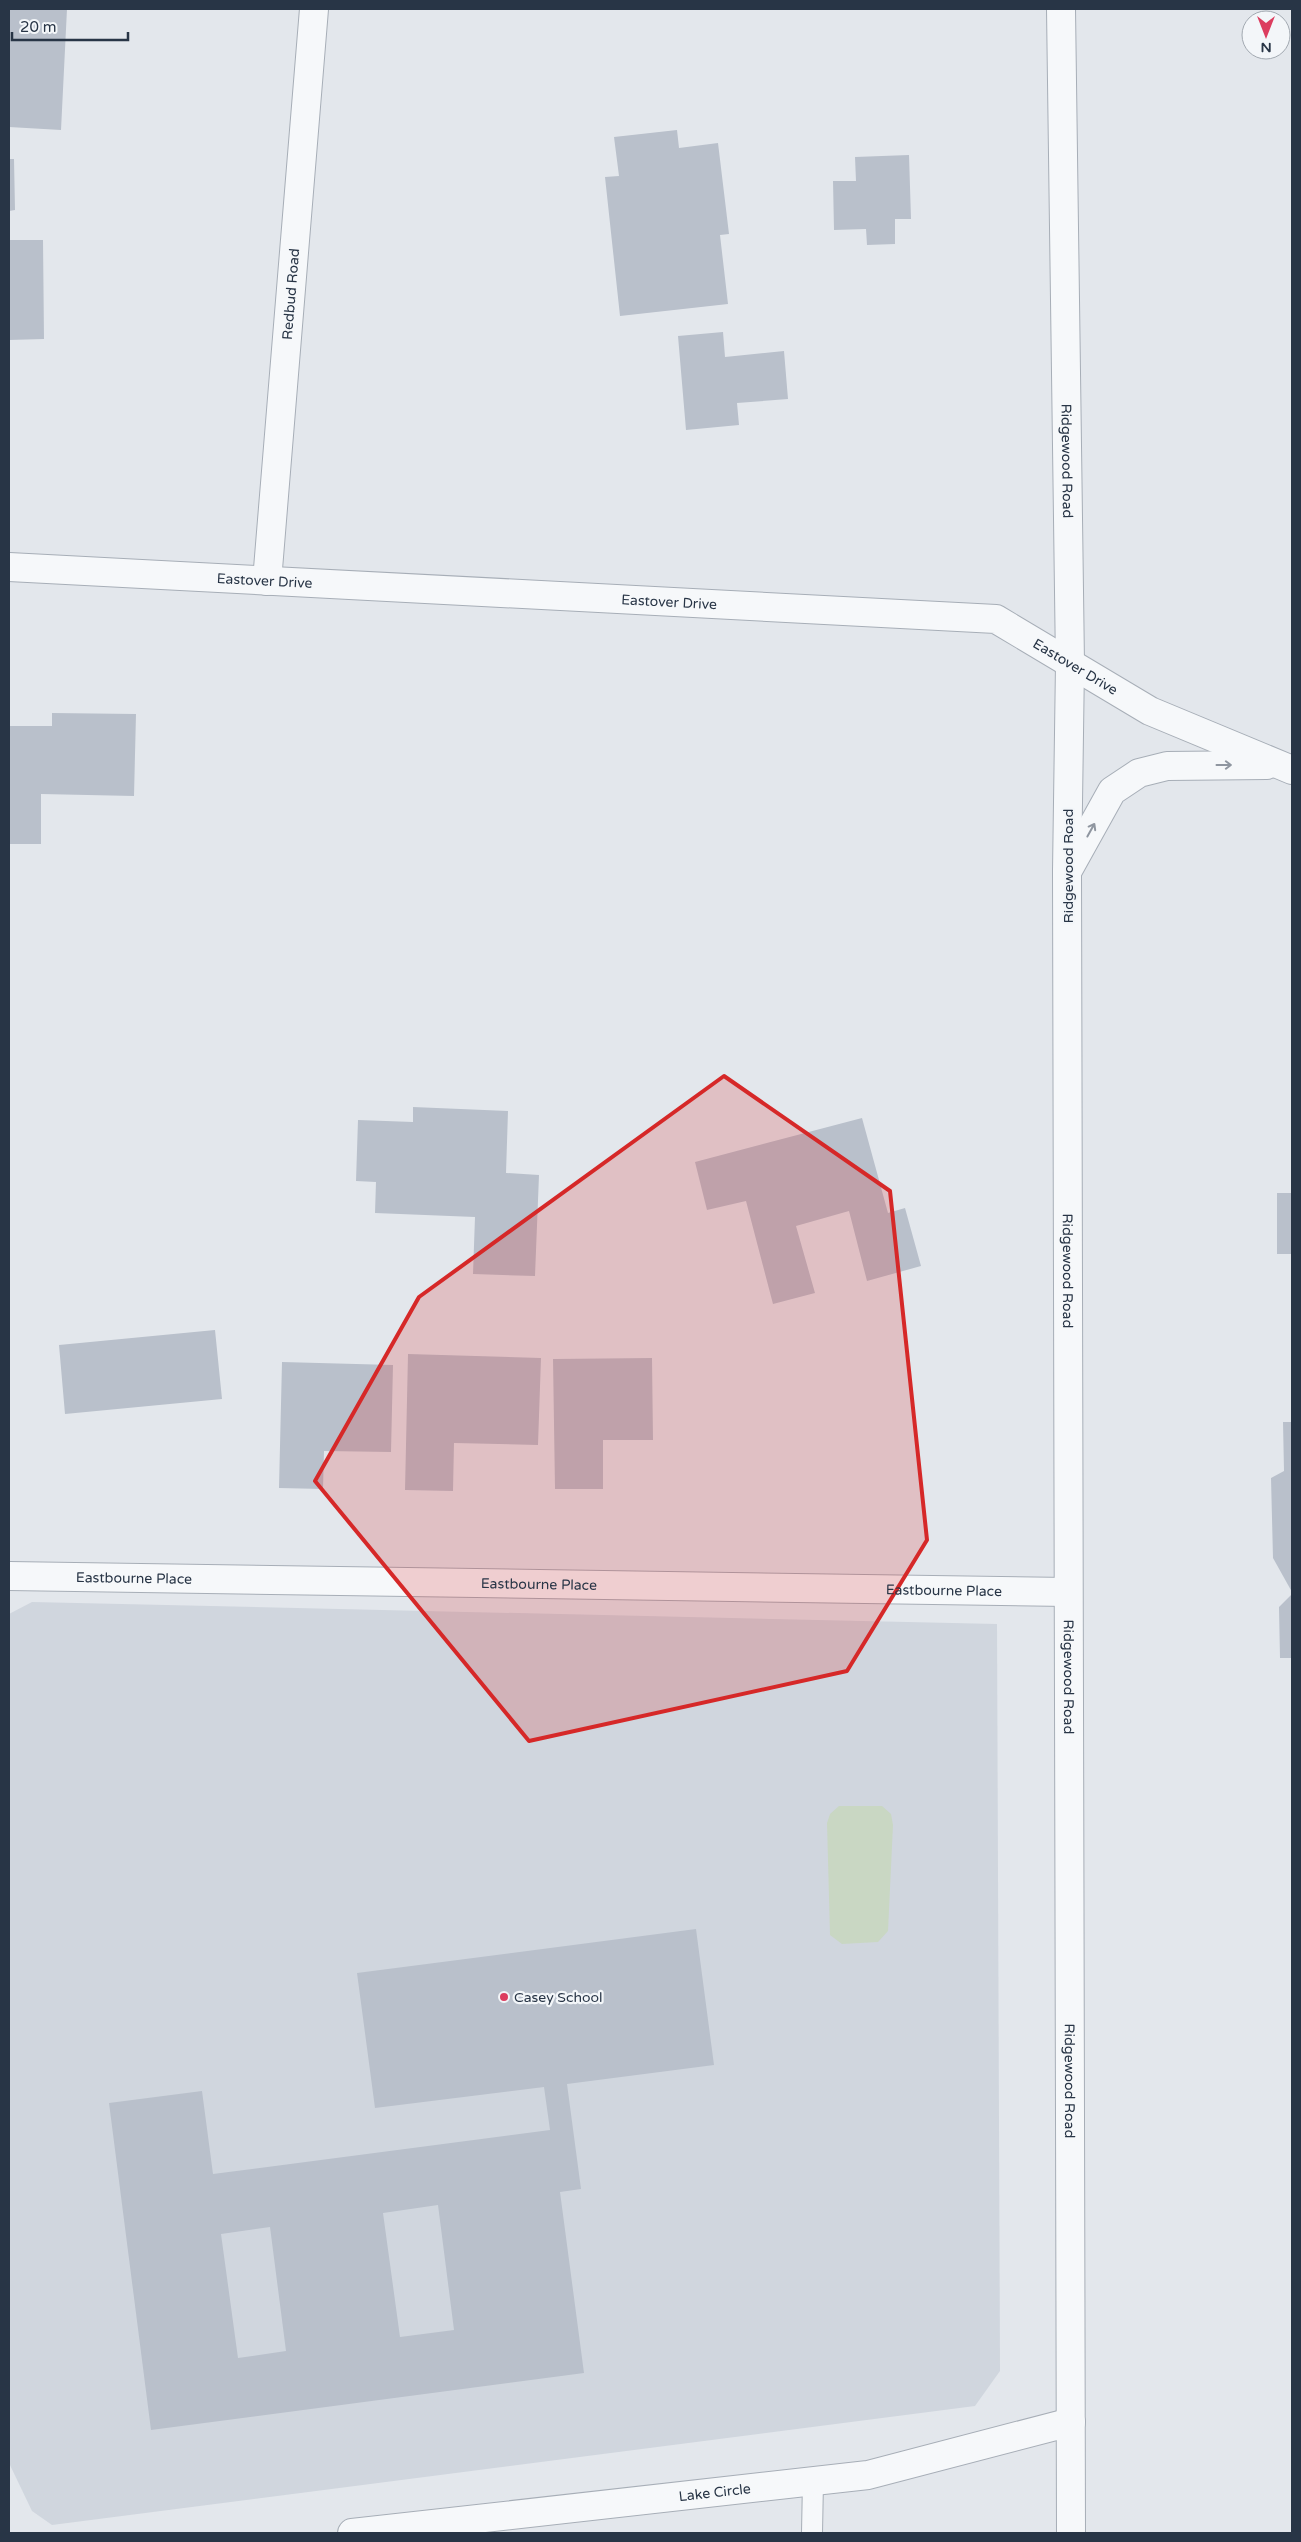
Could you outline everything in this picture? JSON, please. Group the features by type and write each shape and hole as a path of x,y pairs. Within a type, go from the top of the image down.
{"street":[{"name":"Redbud Road","path":"267,581 314,9"},
{"name":"Ridgewood Road","path":"1060,9 1070,664 1067,872 1071,2533"},
{"name":"Eastover Drive","path":"9,567 996,619 1150,711 1286,767"},
{"path":"1067,872 1112,791 1140,773 1167,766 1286,767"},
{"name":"Eastbourne Place","path":"9,1576 1068,1592"},
{"name":"Lake Circle","path":"352,2533 868,2475 1072,2422"}],"lane":[{"path":"812,2481 812,2533"}],"highlighted area":[{"path":"724,1076 890,1191 927,1540 847,1671 529,1741 315,1481 419,1297"}],"shaded area":[{"name":"Casey School","path":"32,1602 997,1624 1000,2371 975,2406 52,2525 32,2511 9,2463 9,1614"}],"green space":[{"path":"839,1806 882,1806 891,1814 893,1825 888,1931 878,1942 842,1944 830,1935 827,1823 830,1814"}],"building":[{"path":"9,9 67,9 61,130 9,127"},
{"path":"677,130 679,148 718,143 729,234 720,235 728,304 620,316 605,177 619,176 614,137"},
{"path":"909,155 911,219 895,219 895,244 867,245 866,229 834,230 833,181 856,181 855,157"},
{"path":"9,159 14,159 15,210 9,211"},
{"path":"9,240 43,240 44,339 9,340"},
{"path":"723,332 725,357 784,351 788,399 737,403 739,425 686,430 678,336"},
{"path":"52,713 136,714 134,796 41,794 41,844 9,844 9,726 52,726"},
{"path":"413,1107 508,1111 506,1173 539,1175 535,1276 473,1274 475,1217 375,1213 376,1182 356,1181 358,1120 413,1122"},
{"path":"862,1118 888,1213 905,1208 921,1266 867,1281 849,1211 796,1226 815,1293 773,1304 746,1201 707,1210 695,1162"},
{"path":"1277,1193 1292,1193 1292,1254 1277,1254"},
{"path":"215,1330 222,1399 65,1414 59,1345"},
{"path":"408,1354 541,1358 538,1445 454,1443 453,1491 405,1490"},
{"path":"652,1358 653,1440 603,1440 603,1489 555,1489 553,1359"},
{"path":"282,1362 393,1365 391,1452 324,1451 323,1489 279,1488"},
{"path":"1283,1422 1292,1422 1292,1592 1273,1558 1271,1478 1284,1471"},
{"path":"1292,1594 1292,1658 1280,1658 1279,1607"},
{"path":"696,1929 714,2065 567,2084 581,2189 560,2192 584,2373 151,2430 109,2103 202,2091 213,2174 550,2130 544,2087 375,2108 357,1973","holes":["438,2205 454,2330 400,2337 383,2213","270,2227 286,2351 238,2358 221,2234"]}],"place":[{"name":"Casey School","path":"504,1997"}]}
